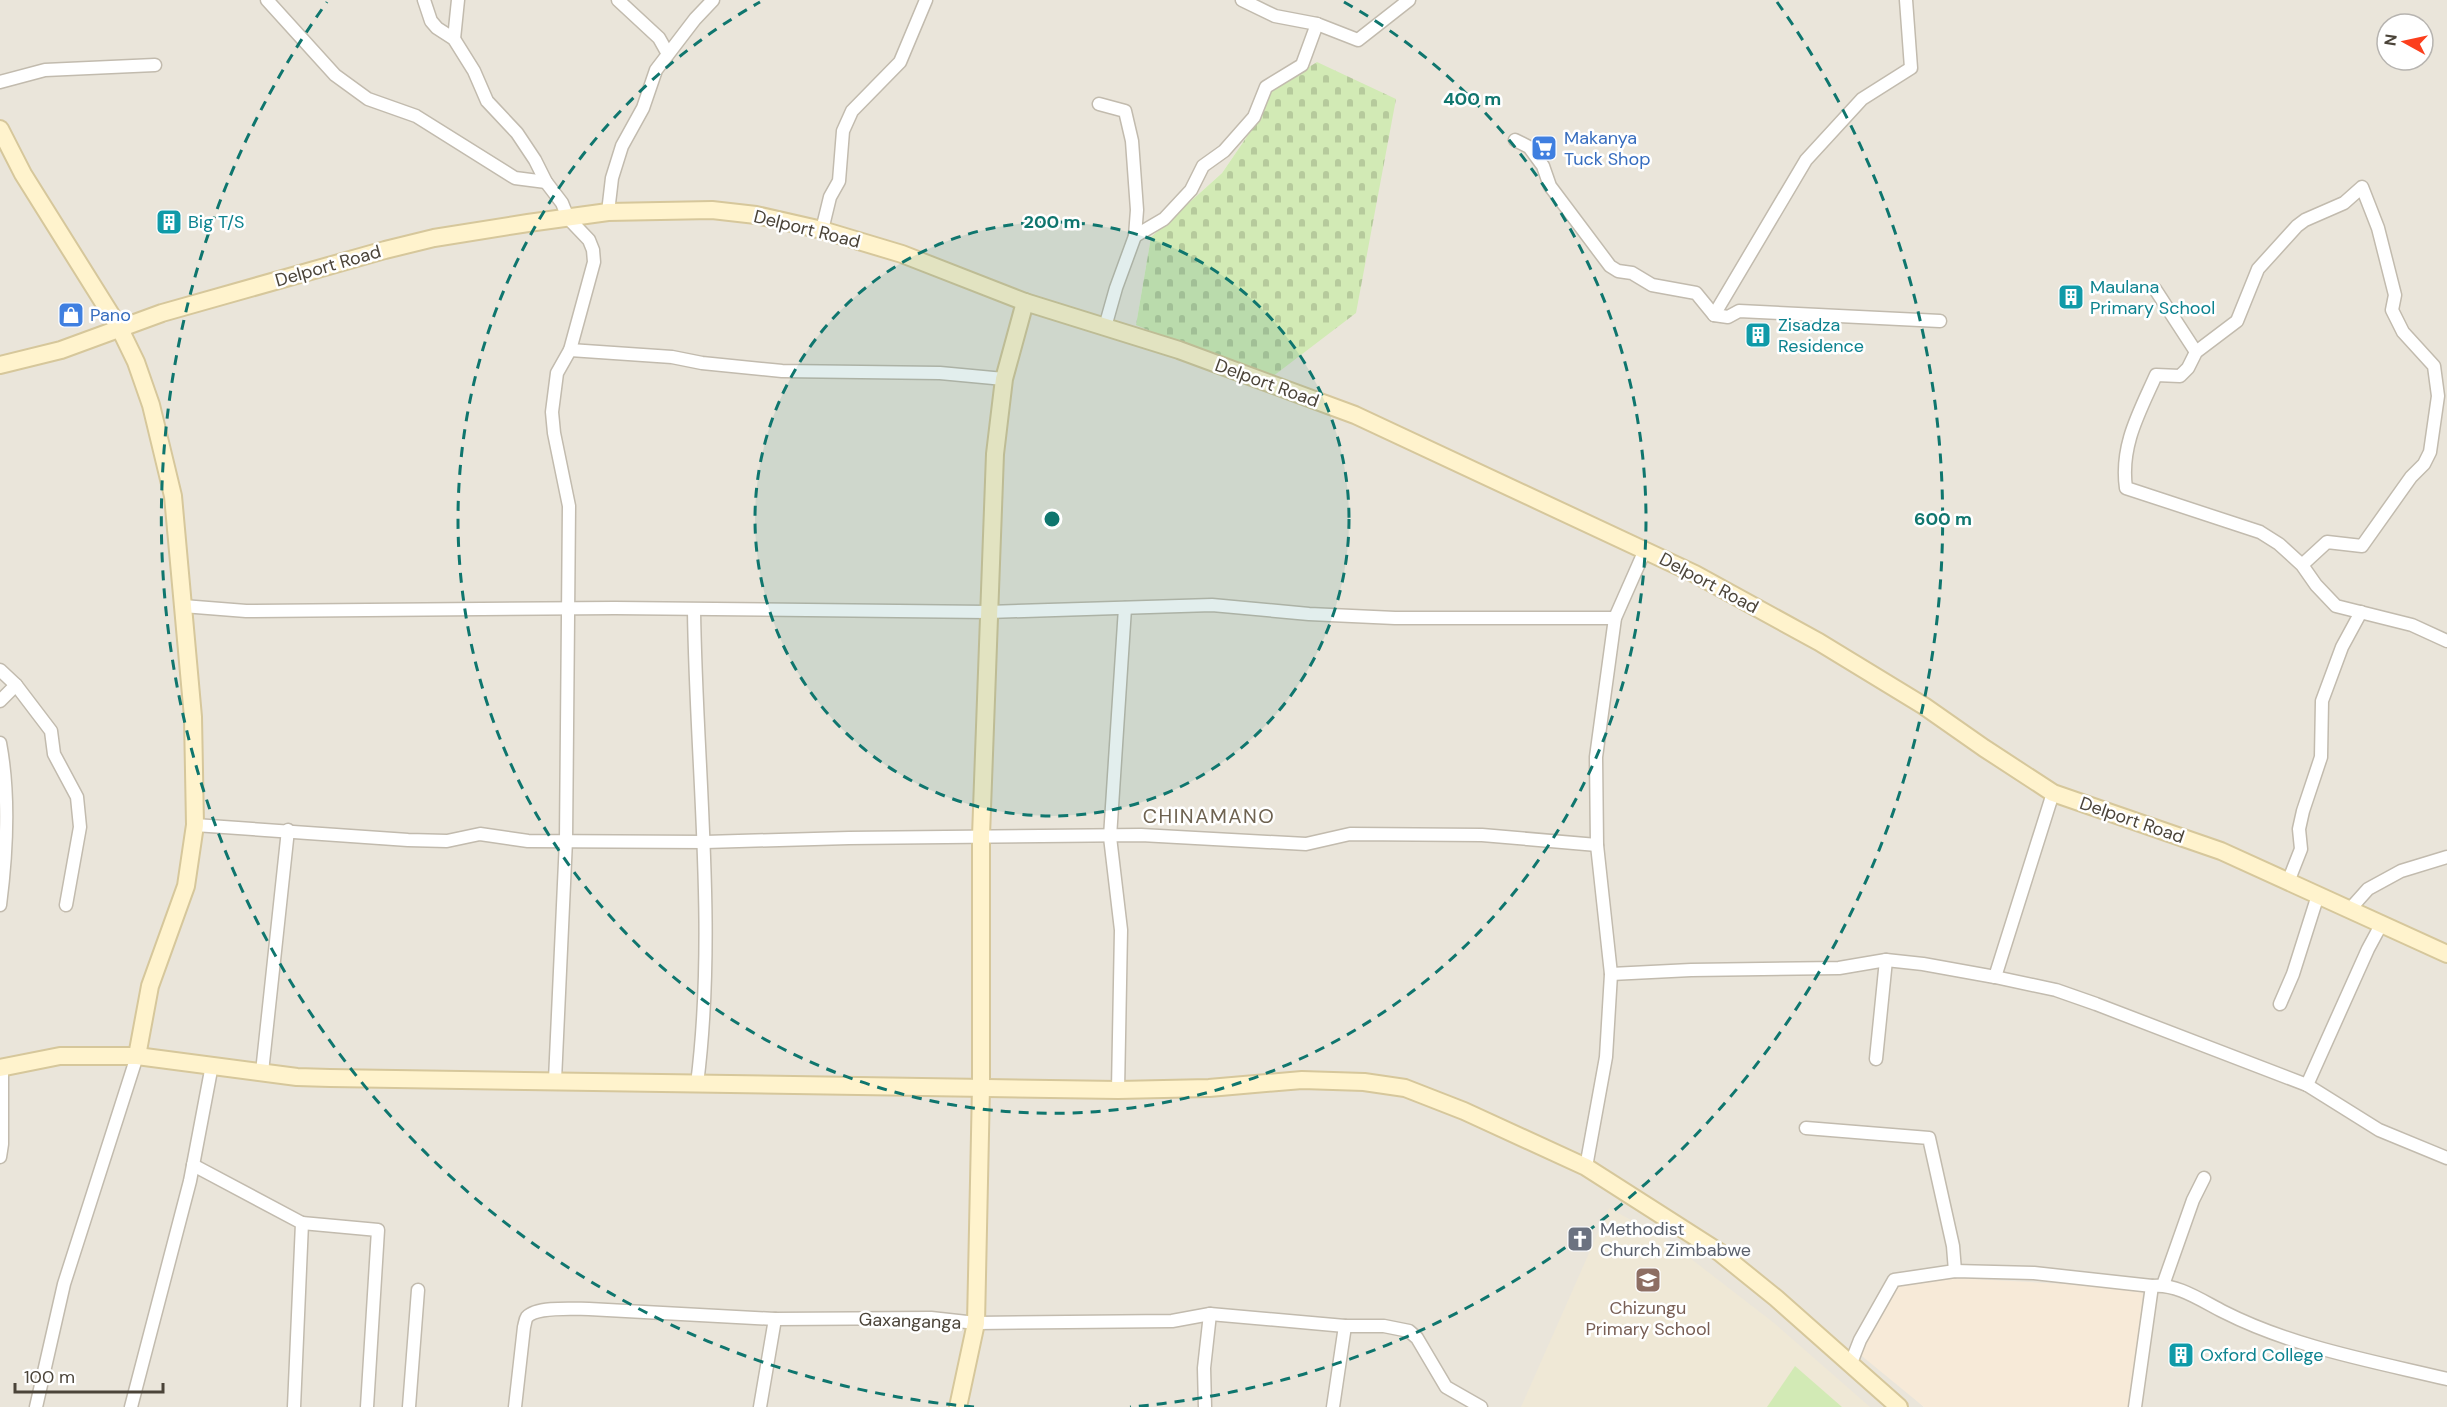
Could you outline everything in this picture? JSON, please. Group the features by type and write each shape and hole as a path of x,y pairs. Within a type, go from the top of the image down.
{"street":[{"path":"267,0 335,75 368,99 416,116 515,177 546,182"},
{"path":"424,0 431,21 437,28 454,39 474,71 487,101 517,133 546,182 562,203 567,218 589,240 594,256 570,350 557,373 552,412 569,506 566,840 555,1080"},
{"path":"454,39 458,0"},
{"path":"618,0 659,38 668,54"},
{"path":"608,212 612,178 622,146 643,108 656,70 695,19 713,0"},
{"path":"822,230 830,197 839,181 843,131 852,111 900,62 926,0"},
{"path":"1242,0 1275,15 1317,24 1358,40 1409,0"},
{"path":"1714,315 1806,160 1862,99 1911,68 1906,0"},
{"path":"1135,236 1164,219 1191,190 1203,166 1224,151 1254,117 1266,87 1302,65 1317,24"},
{"path":"0,82 45,70 155,65"},
{"path":"1099,104 1125,111 1132,141 1137,210 1135,236 1105,327"},
{"path":"0,129 23,174 120,329 136,362 151,405 173,496 193,717 195,825 186,886 150,986 137,1056 64,1284 36,1407"},
{"path":"1515,140 1529,147 1543,166 1550,186 1610,266 1618,271 1632,273 1652,285 1696,292 1714,315 1728,317 1739,311 1940,321"},
{"path":"2302,566 2327,542 2362,546 2411,477 2424,464 2430,452 2438,396 2434,366 2403,332 2392,310 2395,295 2378,228 2362,187 2344,203 2305,220 2297,226 2258,269 2237,321 2196,352 2188,368 2180,376 2156,375 2124,456 2126,488 2260,532 2279,544 2302,566 2336,606 2412,625 2447,641"},
{"name":"Delport Road","path":"0,365 61,350 162,313 434,238 608,212 712,210 756,215 822,230 902,254 1025,302 1179,350 1355,415 1695,574 1819,642 1924,706 2053,793 2221,851 2351,908 2447,954"},
{"path":"2155,289 2196,352"},
{"path":"958,1407 976,1323 981,1087 981,836 995,453 1004,379 1025,302"},
{"path":"570,350 672,357 702,363 782,371 940,373 1004,379"},
{"path":"1586,1167 1606,1057 1611,974 1597,845 1596,757 1615,618 1645,550"},
{"path":"183,606 246,611 568,608 988,612 1234,605 1309,614 1395,618 1615,618"},
{"path":"1118,1090 1121,930 1110,837 1125,608"},
{"path":"694,610 695,673 705,842 703,1037 697,1084"},
{"path":"2288,882 2301,849 2299,829 2321,758 2322,701 2342,647 2361,612"},
{"path":"0,670 16,685 51,731 54,754 77,796 80,827 66,905"},
{"path":"0,701 16,685"},
{"path":"0,743 6,776 3,822 4,872 0,905"},
{"path":"1995,977 2053,793"},
{"path":"195,825 447,841 489,834 528,841 705,842 1141,835 1306,844 1350,834 1482,835 1597,845"},
{"path":"262,1072 288,830"},
{"path":"2351,908 2368,889 2401,871 2447,857"},
{"path":"2280,1004 2293,974 2318,895"},
{"path":"2307,1085 2382,923"},
{"path":"1611,974 1691,970 1839,968 1886,960 1923,964 2056,990 2307,1085 2379,1130 2447,1158"},
{"path":"1876,1059 1886,960"},
{"path":"0,1157 2,1144 1,1067 60,1056 137,1056 330,1078 1118,1090 1209,1088 1302,1080 1364,1082 1405,1088 1464,1111 1586,1167 1719,1252 1851,1363 1899,1407"},
{"path":"131,1407 193,1165 212,1065"},
{"path":"1806,1128 1929,1138 1953,1246 1955,1271"},
{"path":"193,1165 302,1223 378,1230 367,1407"},
{"path":"2135,1407 2157,1285 2204,1178"},
{"path":"294,1407 302,1223"},
{"path":"1851,1363 1860,1340 1894,1280 1955,1271 2034,1273 2157,1285 2180,1290 2238,1320 2301,1343 2447,1379"},
{"path":"409,1407 418,1290"},
{"name":"Gaxanganga","path":"515,1407 527,1317 558,1309 589,1309 775,1319 931,1318 976,1323 1172,1322 1210,1314 1345,1326 1384,1326 1409,1330 1417,1338 1446,1386 1480,1407"},
{"path":"1205,1407 1204,1368 1210,1314"},
{"path":"760,1407 775,1319"},
{"path":"1333,1407 1345,1326"}],"shaded area":[{"path":"0,0 2447,0 2447,1407 2132,1407 1911,1395 1924,1407 0,1407","holes":["1317,63 1136,325 1151,237 1222,173 1250,132 1272,90"]},
{"name":"Chizungu Primary School","path":"1609,1208 1664,1238 1774,1323 1870,1407 1521,1407"},
{"path":"1915,1276 2103,1286 2143,1291 2132,1407 1924,1407 1857,1352 1893,1279"}],"green space":[{"path":"1317,62 1396,99 1356,313 1268,380 1136,325 1151,237 1222,173 1250,132 1272,90"},
{"path":"1795,1366 1842,1407 1767,1407"}],"place":[{"name":"Makanya Tuck Shop","path":"1544,148"},
{"name":"Big T/S","path":"169,222"},
{"name":"Maulana Primary School","path":"2071,297"},
{"name":"Pano","path":"71,315"},
{"name":"Zisadza Residence","path":"1758,335"},
{"name":"Methodist Church Zimbabwe","path":"1580,1239"},
{"name":"Chizungu Primary School","path":"1648,1280"},
{"name":"Oxford College","path":"2181,1355"}],"district":[{"name":"CHINAMANO","path":"1209,816"}]}
